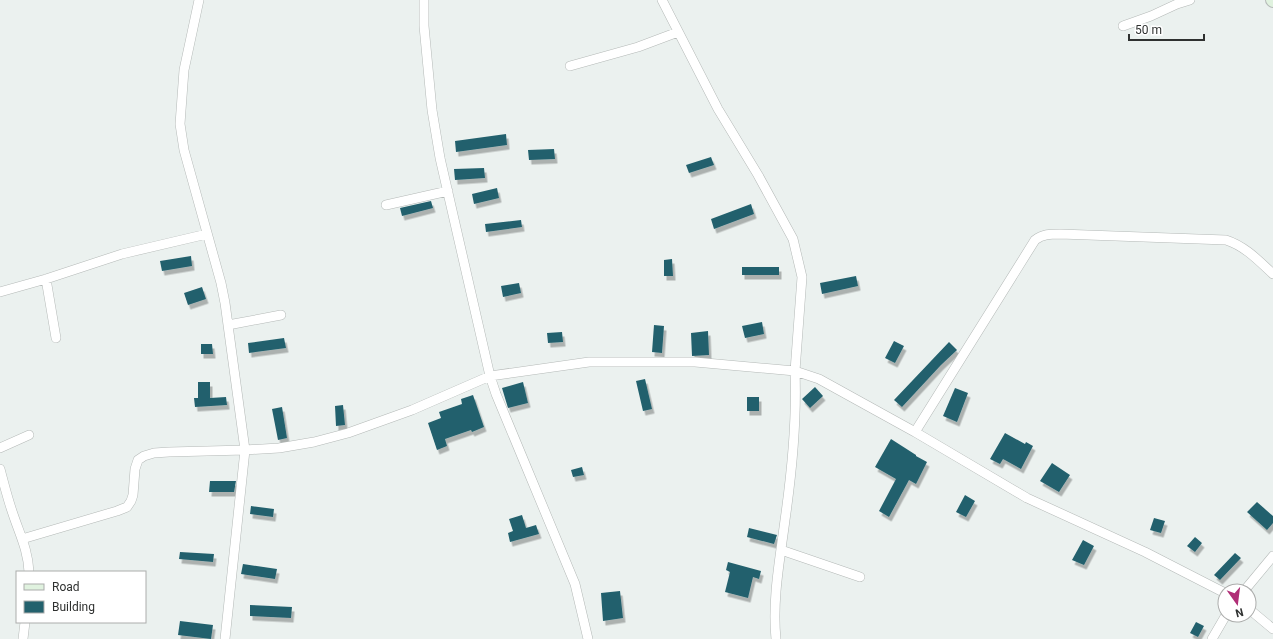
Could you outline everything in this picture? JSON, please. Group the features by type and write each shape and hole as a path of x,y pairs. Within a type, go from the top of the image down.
{"street":[{"path":"199,0 184,70 180,124 184,150 220,283 228,325 245,450 225,639"},
{"path":"424,0 424,26 432,110 440,158 490,376 496,394 575,584 588,639"},
{"path":"662,0 718,110 758,175 792,239 802,277 795,371 797,403 788,502 781,550 774,622 776,639"},
{"path":"1123,26 1190,0"},
{"path":"570,66 638,47 678,32"},
{"path":"386,205 448,191"},
{"path":"0,292 46,279 122,254 207,234"},
{"path":"915,432 1009,279 1034,240 1040,236 1045,234 1060,234 1226,240 1235,243 1245,250 1273,274"},
{"path":"46,279 56,338"},
{"path":"228,325 281,315"},
{"path":"22,539 126,507 131,501 133,494 138,460 144,456 154,453 279,448 314,442 348,433 412,410 490,376 589,362 696,362 795,371 819,379 915,432 1027,498 1145,552 1217,589"},
{"path":"0,448 29,436"},
{"path":"0,469 13,515 28,558 29,571"},
{"path":"781,550 860,577"},
{"path":"1251,583 1273,556"},
{"path":"1257,616 1273,629"},
{"path":"23,639 25,623"},
{"path":"1212,639 1221,623"}],"building":[{"path":"506,134 507,145 456,152 455,141"},
{"path":"554,149 555,159 529,160 528,150"},
{"path":"711,157 714,165 689,173 686,165"},
{"path":"484,168 485,178 455,180 454,169"},
{"path":"497,188 499,198 474,204 472,194"},
{"path":"431,201 433,208 402,216 400,208"},
{"path":"751,204 754,214 714,229 711,219"},
{"path":"521,220 522,227 486,232 485,224"},
{"path":"191,256 192,266 162,271 160,261"},
{"path":"672,259 673,276 664,276 664,260"},
{"path":"742,267 779,267 779,275 742,275"},
{"path":"856,276 858,286 822,294 820,283"},
{"path":"519,283 521,293 503,297 501,286"},
{"path":"202,287 206,299 188,305 184,293"},
{"path":"762,322 764,334 745,338 742,326"},
{"path":"654,325 664,326 662,353 652,352"},
{"path":"708,331 709,355 692,356 691,333"},
{"path":"562,332 563,342 548,343 547,333"},
{"path":"284,338 286,348 249,353 248,343"},
{"path":"894,341 904,346 895,363 885,358"},
{"path":"949,342 957,350 902,407 894,400"},
{"path":"201,344 212,344 213,354 201,354"},
{"path":"645,379 652,409 643,411 636,381"},
{"path":"198,382 210,382 210,398 226,397 227,405 195,407 194,398 198,398"},
{"path":"523,382 528,403 508,408 502,388"},
{"path":"815,387 823,396 810,408 802,399"},
{"path":"955,388 968,393 957,422 943,416"},
{"path":"473,395 484,427 472,432 471,430 445,439 447,446 437,450 428,423 441,418 439,412 462,404 461,399"},
{"path":"747,397 759,397 759,411 747,411"},
{"path":"343,405 345,425 336,426 335,406"},
{"path":"282,407 287,438 278,440 272,409"},
{"path":"1005,433 1025,444 1026,442 1033,446 1021,469 1003,459 1000,464 990,459"},
{"path":"891,439 927,462 916,484 909,480 889,517 879,511 896,479 875,467"},
{"path":"1052,463 1070,475 1059,492 1040,481"},
{"path":"582,467 584,475 573,477 571,470"},
{"path":"210,481 236,481 234,492 209,492"},
{"path":"965,495 975,501 966,517 956,512"},
{"path":"1257,502 1273,516 1273,523 1267,530 1247,512"},
{"path":"251,506 274,509 273,517 250,514"},
{"path":"522,515 526,528 536,525 539,534 510,542 508,533 513,531 509,519"},
{"path":"1154,518 1165,521 1161,533 1150,530"},
{"path":"749,528 777,535 774,544 747,537"},
{"path":"1195,537 1202,543 1195,552 1187,546"},
{"path":"1083,540 1094,546 1084,565 1072,560"},
{"path":"180,552 214,554 213,562 179,559"},
{"path":"1235,553 1241,558 1220,580 1214,575"},
{"path":"728,562 761,571 759,579 753,577 748,598 725,592 730,572 726,570"},
{"path":"243,564 277,569 275,579 241,574"},
{"path":"620,591 623,618 603,621 601,593"},
{"path":"250,605 292,607 291,618 250,616"},
{"path":"180,621 213,625 211,639 178,635"},
{"path":"1196,622 1204,626 1198,637 1190,633"}]}
